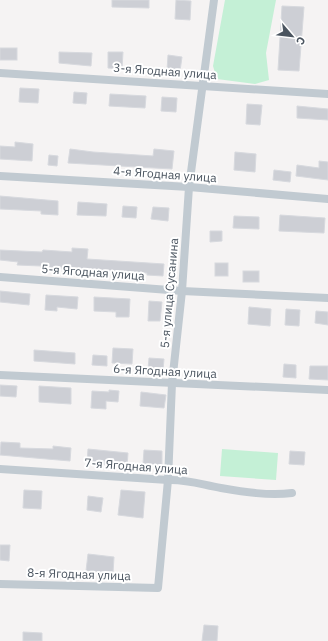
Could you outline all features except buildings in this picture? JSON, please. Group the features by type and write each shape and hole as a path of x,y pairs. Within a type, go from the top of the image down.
{"street":[{"name":"5-я улица Сусанина","path":"158,588 168,480 172,383 182,291 189,187 214,0"},
{"name":"3-я Ягодная улица","path":"0,73 328,94"},
{"name":"4-я Ягодная улица","path":"0,176 189,187 328,199"},
{"name":"5-я Ягодная улица","path":"0,277 182,291 328,298"},
{"name":"6-я Ягодная улица","path":"0,375 328,390"},
{"name":"7-я Ягодная улица","path":"0,469 168,480 183,479 220,488 276,495 292,493"},
{"name":"8-я Ягодная улица","path":"0,584 158,588"}],"green space":[{"path":"225,0 276,0 266,53 269,80 255,84 217,79 213,66"},
{"path":"222,449 278,453 276,480 220,476"}]}
